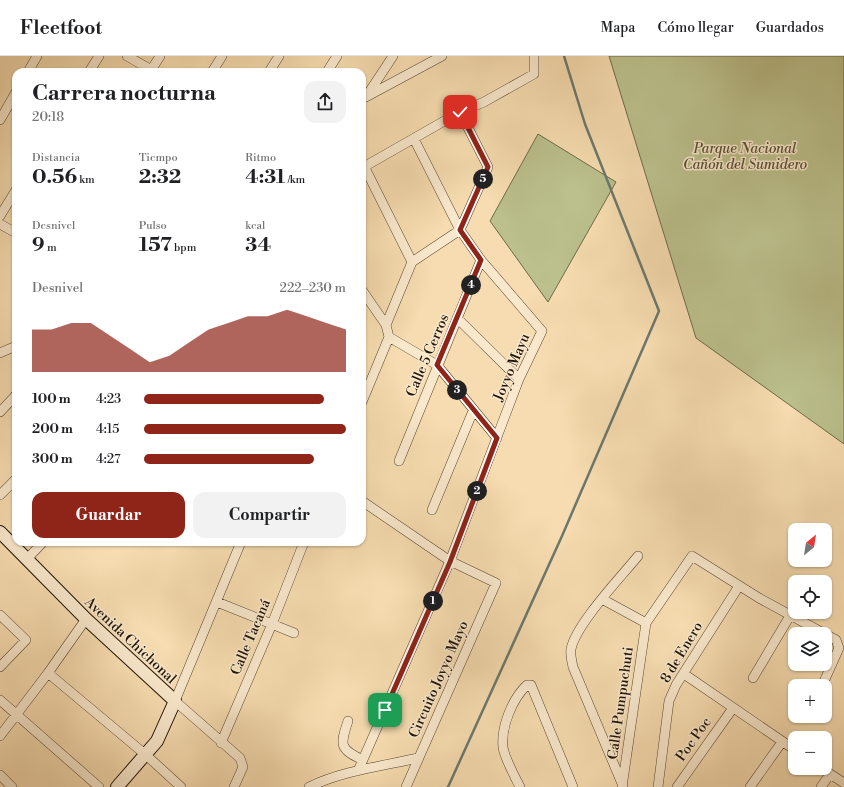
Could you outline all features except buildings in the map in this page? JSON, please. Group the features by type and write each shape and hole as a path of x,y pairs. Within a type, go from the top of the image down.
{"street":[{"path":"30,68 37,56"},
{"path":"92,68 99,56"},
{"path":"127,56 147,68"},
{"path":"154,68 160,56"},
{"path":"214,68 222,56"},
{"path":"272,68 279,56"},
{"path":"330,68 337,56"},
{"path":"366,96 393,56"},
{"path":"366,96 442,56"},
{"path":"366,165 460,112 484,102 534,74 534,56"},
{"path":"0,120 12,99"},
{"path":"386,325 412,262 460,230 488,167 460,112"},
{"path":"414,139 460,230 481,260"},
{"path":"366,173 412,262"},
{"path":"0,216 12,196"},
{"path":"0,224 12,231"},
{"name":"Calle 5 Cerros","path":"399,461 481,260"},
{"name":"Joyyo Mayu","path":"358,771 450,562 520,379 542,331 481,260"},
{"path":"366,296 386,325 389,337 366,392"},
{"path":"457,318 520,379"},
{"path":"389,337 437,365 473,411 497,438"},
{"path":"0,354 12,348"},
{"path":"0,412 12,399"},
{"path":"432,510 473,411"},
{"path":"0,495 12,483"},
{"path":"366,504 450,562"},
{"name":"Avenida Chichonal","path":"0,532 12,544"},
{"name":"Avenida Chichonal","path":"14,546 86,619 220,743 240,758 243,767 234,787"},
{"path":"27,559 39,546"},
{"path":"117,787 157,741 239,546"},
{"name":"Calle Tacaná","path":"220,743 272,624 302,546"},
{"path":"622,786 573,667 571,650 574,639 602,599 638,556"},
{"path":"602,599 646,623 692,556 738,586 788,612"},
{"name":"Circuito Joyyo Mayo","path":"406,787 496,583 450,562"},
{"name":"8 de Enero","path":"658,787 669,701 738,586"},
{"path":"217,602 294,633"},
{"path":"0,615 26,640 0,667"},
{"path":"0,736 48,673 86,619"},
{"path":"753,678 788,619"},
{"path":"800,619 836,640 839,648 825,679"},
{"name":"Calle Pumpuchuti","path":"622,786 646,623"},
{"path":"48,673 146,755 181,787"},
{"path":"684,674 788,746"},
{"path":"520,787 503,748 506,724 511,709 522,690 527,685 531,685 573,787"},
{"path":"0,700 100,787"},
{"name":"Poc Poc","path":"677,787 733,708"},
{"path":"348,721 342,739 343,746 351,754 364,760"},
{"path":"750,787 782,742"},
{"path":"309,787 319,782 358,771 418,758"},
{"path":"821,787 829,775"},
{"path":"832,775 844,783"},
{"path":"0,776 12,787"}],"green space":[{"name":"Parque Nacional Cañón del Sumidero","path":"609,56 844,56 844,444 696,338"},
{"path":"538,134 616,182 548,302 490,221"}],"waterway":[{"path":"448,787 562,536 659,311 585,124 564,56"}],"route":[{"path":"385,710 450,562 497,438 473,411 437,365 481,260 460,230 488,167 460,112"}]}
